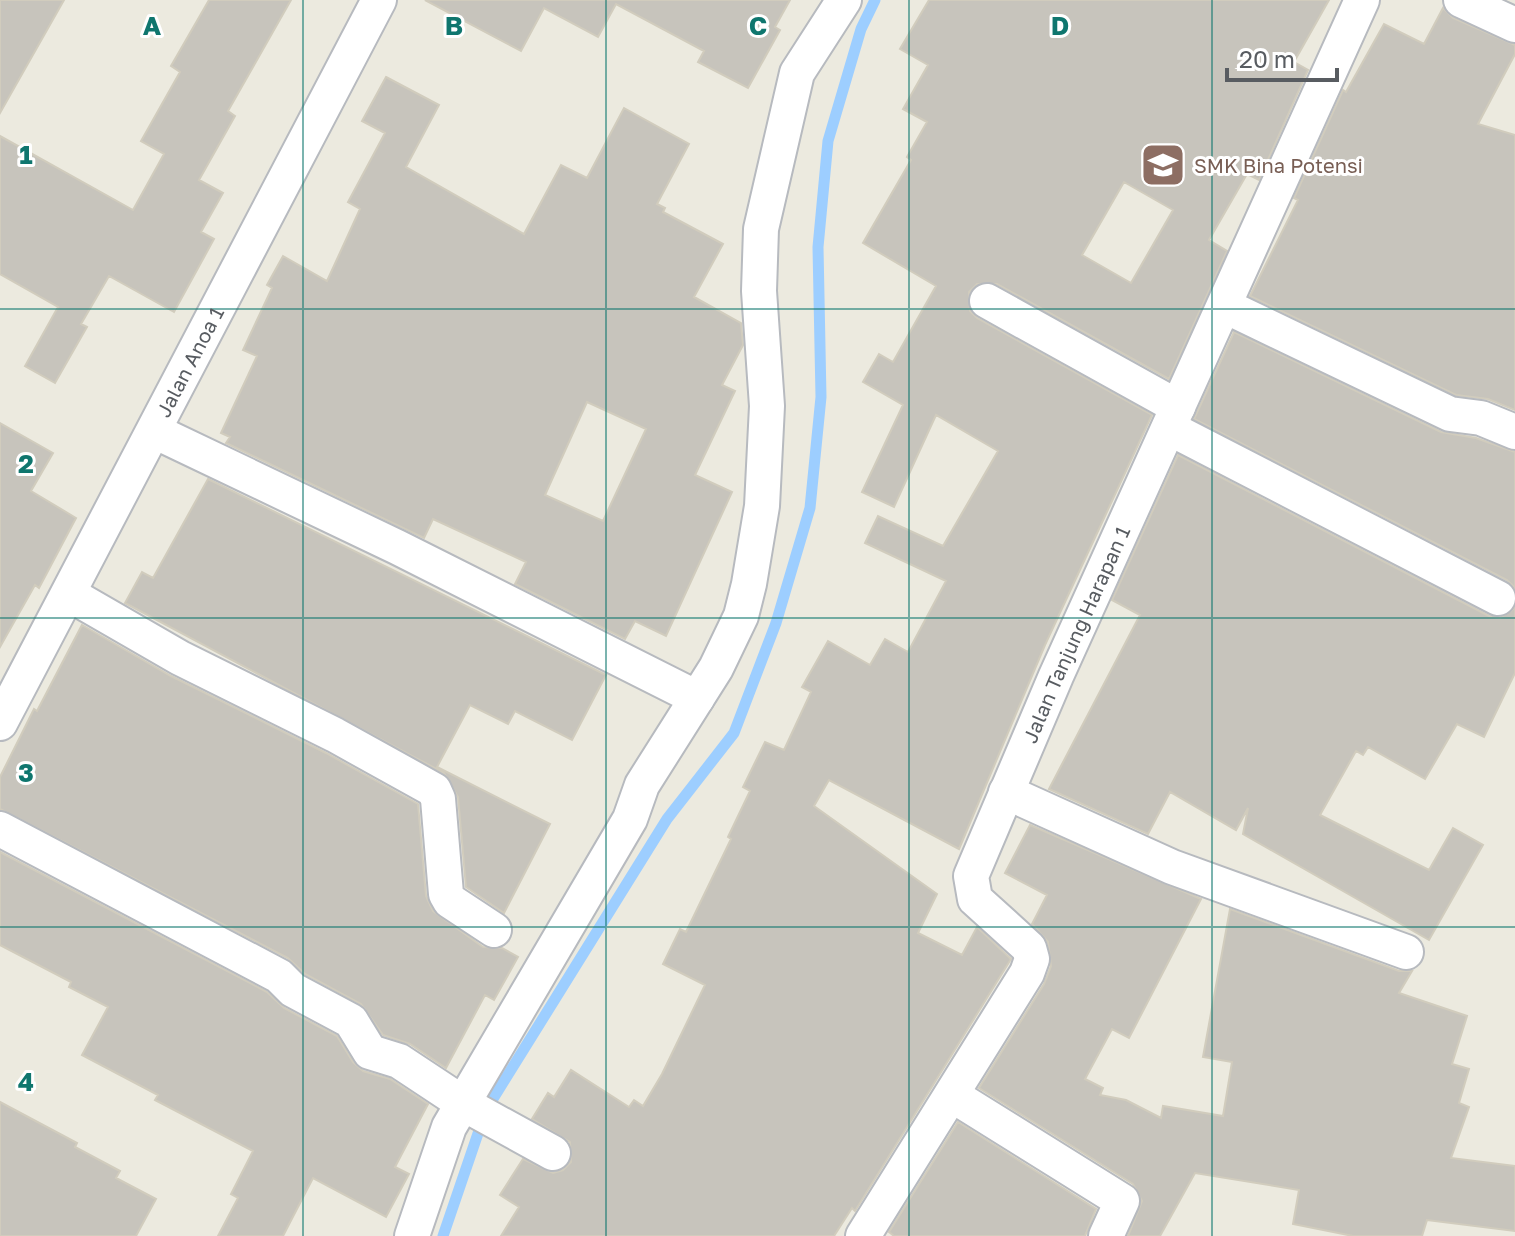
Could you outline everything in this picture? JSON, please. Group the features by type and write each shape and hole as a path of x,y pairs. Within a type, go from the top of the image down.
{"street":[{"path":"412,1236 449,1127 468,1107 630,819 642,785 710,681 741,616 757,551 767,406 759,291 761,229 797,73 844,0"},
{"name":"Jalan Tanjung Harapan 1","path":"867,1235 1027,973 1032,959 1021,937 975,899 970,883 1006,792 1362,0"},
{"path":"1461,0 1515,25"},
{"name":"Jalan Anoa 1","path":"0,723 154,431 367,4"},
{"path":"987,301 1173,417 1498,598"},
{"path":"1225,306 1450,414 1481,418 1515,432"},
{"path":"154,431 697,698"},
{"path":"69,594 180,658 335,735 434,790 438,799 446,894 450,901 494,930"},
{"path":"1006,792 1172,867 1406,952"},
{"path":"0,829 279,976 293,990 351,1021 370,1052 399,1061 468,1107 553,1153"},
{"path":"952,1095 1122,1201 1106,1236"}],"building":[{"path":"0,0 64,0 0,113"},
{"path":"209,0 291,0 228,111 235,116 199,180 223,193 201,232 214,239 174,312 109,276 81,324 87,327 55,383 25,366 58,307 0,274 0,136 133,210 164,154 141,141 180,72 171,66"},
{"path":"425,0 790,0 775,27 780,30 748,88 698,62 704,51 616,4 598,37 544,8 521,51"},
{"path":"929,0 1329,0 1294,62 1308,70 1259,180 1247,174 1209,240 1227,251 1169,379 997,284 977,284 969,292 970,311 977,318 1152,415 1045,645 959,849 829,780 814,806 937,894 918,933 962,955 977,927 1011,959 855,1211 852,1208 834,1236 501,1236 519,1207 500,1195 523,1159 553,1173 563,1170 571,1162 570,1142 532,1119 548,1093 554,1097 571,1070 629,1107 634,1100 643,1106 662,1074 705,985 663,964 680,929 686,932 731,839 728,837 750,791 743,787 765,742 784,750 811,692 802,687 828,641 870,665 885,639 908,652 946,581 865,543 878,516 943,546 998,451 936,415 894,507 862,492 903,405 863,382 879,354 893,362 936,286 863,243 911,160 907,157 927,122 903,109 928,65 900,49","holes":["1124,182 1173,210 1131,283 1082,255"]},
{"path":"1443,8 1453,18 1515,45 1515,54 1478,124 1515,135 1515,410 1488,399 1456,395 1250,296 1298,200 1294,198 1343,90 1346,92 1384,24 1424,44"},
{"path":"386,77 439,105 406,167 524,234 561,165 587,178 624,108 689,144 657,204 665,208 663,212 723,244 694,297 741,323 743,345 722,385 735,391 695,475 732,492 666,636 635,621 625,639 515,584 526,562 433,519 424,538 226,443 230,437 221,433 257,356 243,350 272,288 267,285 283,256 327,281 360,209 348,202 385,133 362,121","holes":["587,402 646,429 603,521 545,495"]},
{"path":"1234,332 1441,432 1476,438 1515,452 1515,588 1507,580 1194,419"},
{"path":"0,423 53,453 31,491 76,518 39,588 35,585 0,647"},
{"path":"1178,455 1489,616 1500,618 1515,608 1515,673 1484,737 1457,724 1425,779 1368,747 1363,755 1356,751 1320,815 1429,870 1453,828 1483,845 1429,940 1243,834 1248,808 1236,830 1170,792 1148,834 1049,789 1140,615 1112,600"},
{"path":"208,479 606,675 572,740 515,711 508,724 470,705 437,767 550,824 504,913 466,887 458,797 444,773 125,603 142,572 153,578"},
{"path":"82,625 171,676 326,753 418,804 426,896 433,911 483,947 502,948 518,957 494,1000 485,995 446,1068 410,1044 383,1035 361,1004 305,974 288,958 0,809 0,777"},
{"path":"1030,825 1201,899 1129,1038 1112,1029 1085,1079 1103,1088 1100,1095 1126,1100 1161,1118 1163,1106 1223,1116 1232,1062 1203,1057 1230,909 1399,971 1412,971 1399,993 1467,1016 1452,1064 1469,1069 1459,1103 1469,1107 1451,1158 1515,1166 1515,1231 1427,1220 1422,1236 1353,1236 1293,1224 1299,1190 1195,1173 1160,1236 1128,1236 1142,1201 1133,1184 979,1088 1044,984 1051,966 1048,942 1032,924 1047,895 1005,873"},
{"path":"0,852 267,992 284,1008 337,1036 353,1062 363,1071 390,1079 428,1104 395,1167 409,1174 386,1217 313,1178 283,1236 218,1236 238,1198 231,1194 253,1151 155,1100 158,1095 82,1055 108,1007 69,987 71,982 0,945"},
{"path":"0,1102 77,1143 75,1147 120,1171 116,1178 156,1199 136,1236 0,1236"},
{"path":"958,1122 1096,1209 1085,1236 894,1236 889,1232"}],"waterway":[{"path":"443,1236 486,1110 667,819 734,733 776,623 810,508 821,397 818,247 828,141 861,29 875,0"}],"place":[{"name":"SMK Bina Potensi","path":"1163,165"}]}
